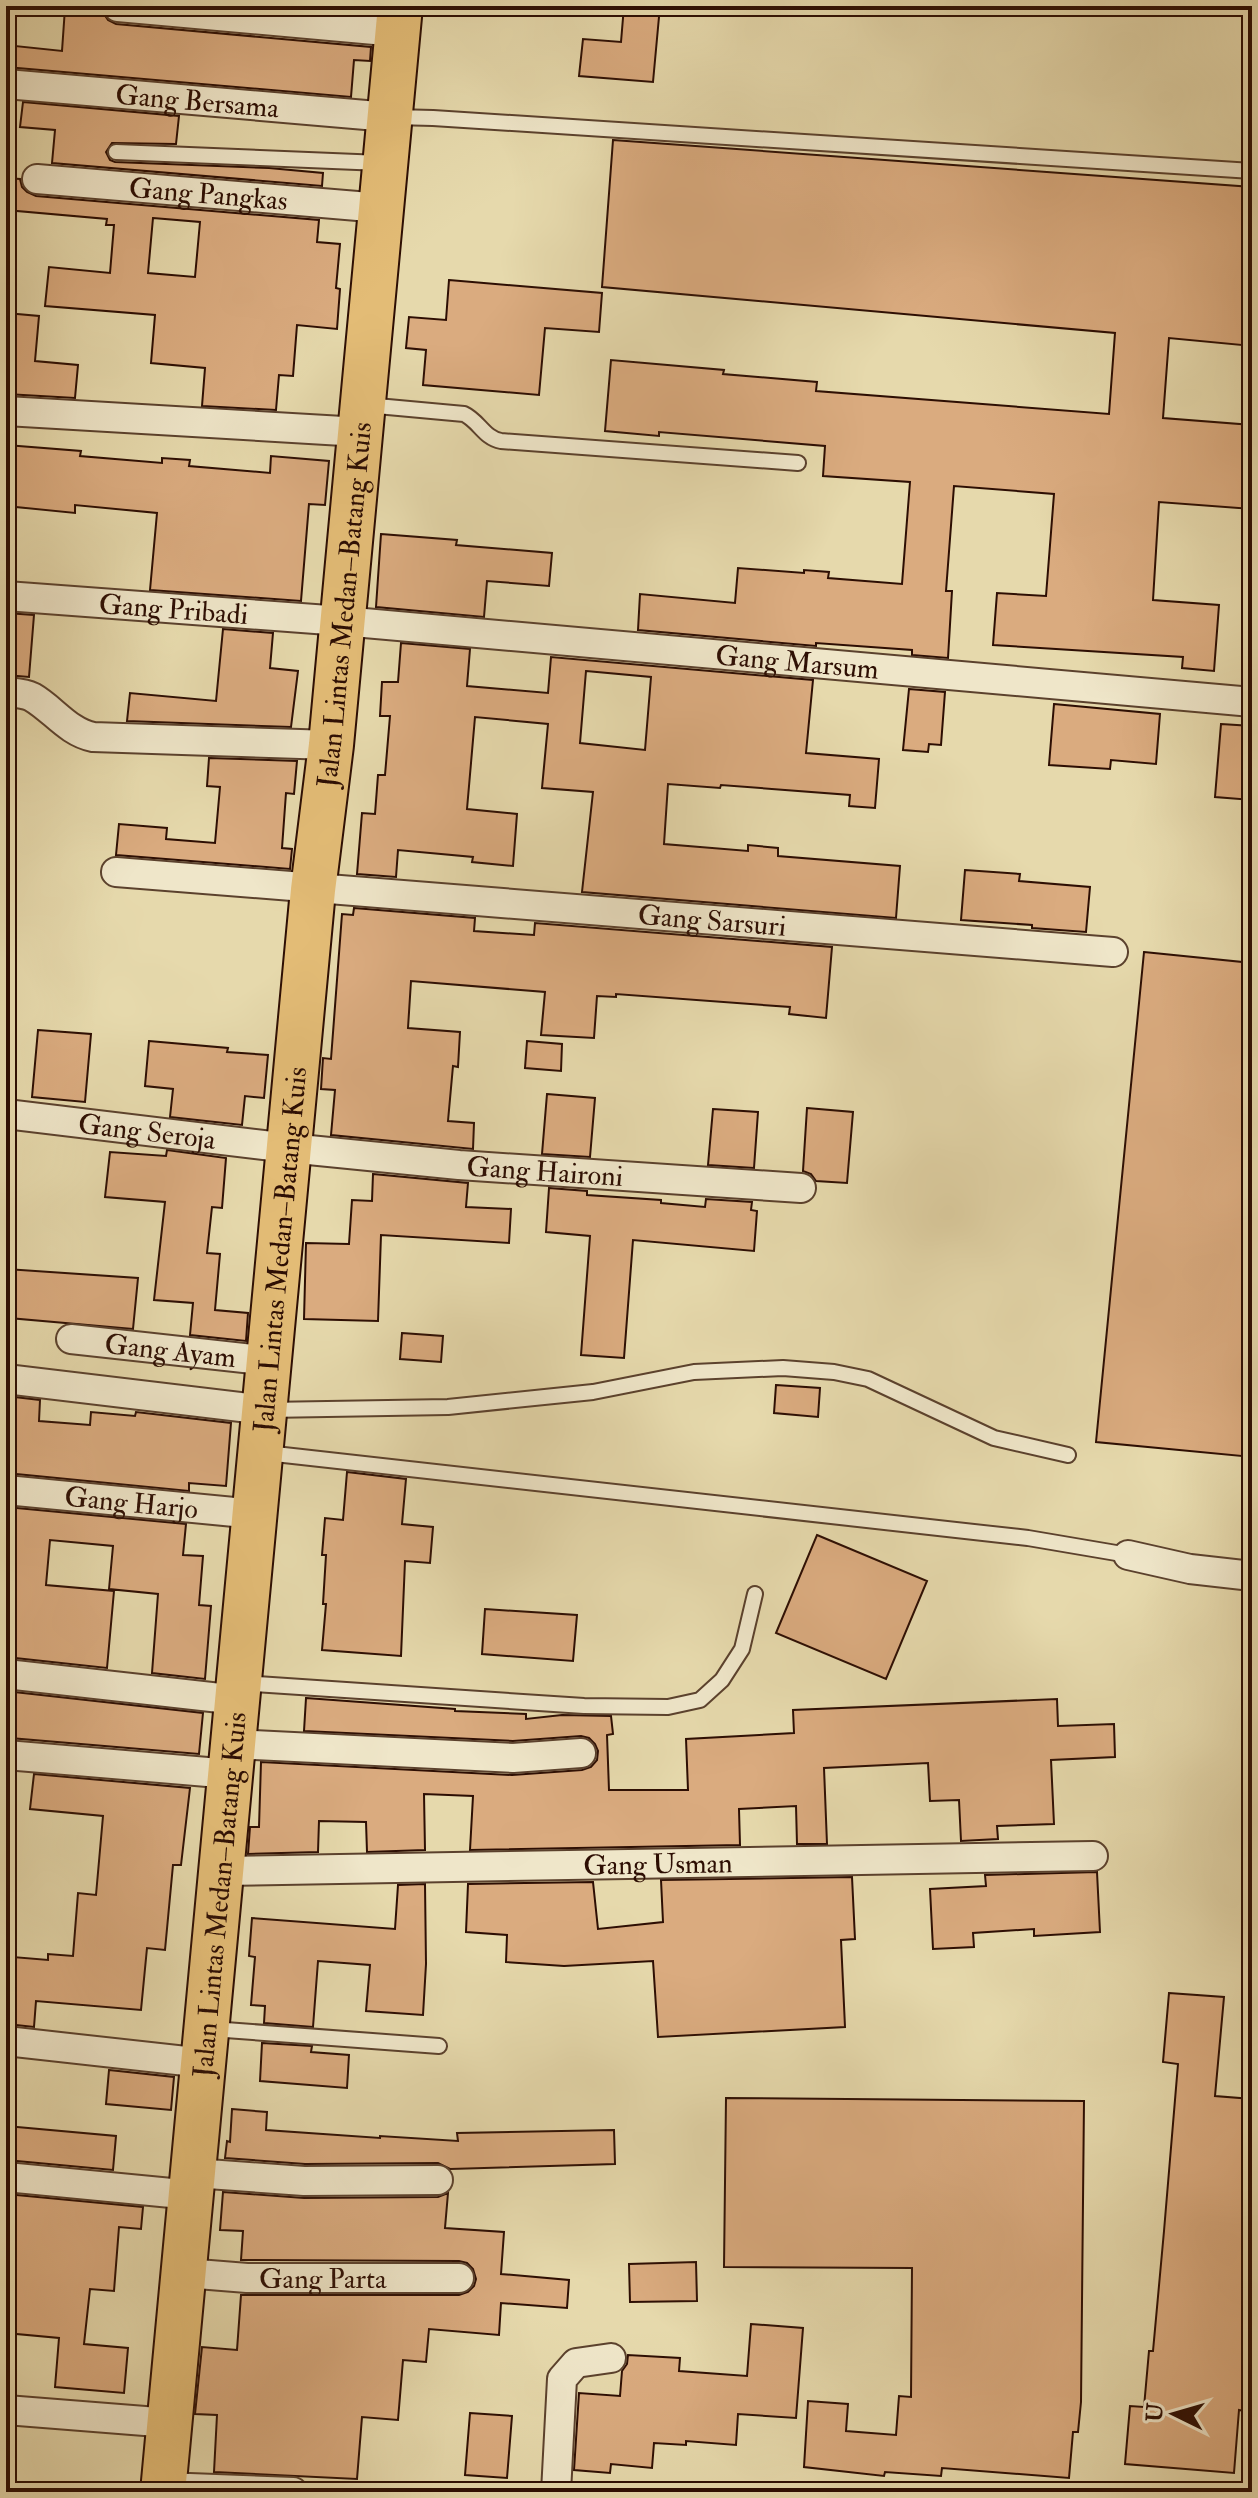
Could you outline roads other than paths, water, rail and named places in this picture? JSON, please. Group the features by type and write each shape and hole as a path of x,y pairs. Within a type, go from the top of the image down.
{"highway":[{"name":"Jalan Lintas Medan–Batang Kuis","path":"163,2490 398,19"}],"street":[{"path":"118,7 398,19"},
{"name":"Gang Bersama","path":"6,84 389,117"},
{"name":"Gang Pangkas","path":"37,179 381,208"},
{"path":"6,411 361,418"},
{"name":"Gang Pribadi","path":"6,596 342,621"},
{"name":"Gang Marsum","path":"342,621 1252,702"},
{"path":"6,692 33,697 79,733 93,737 331,745"},
{"name":"Gang Sarsuri","path":"116,872 1113,952"},
{"name":"Gang Seroja","path":"6,1114 289,1148"},
{"name":"Gang Haironi","path":"289,1148 459,1165 801,1188"},
{"name":"Gang Ayam","path":"71,1339 270,1361"},
{"path":"6,1379 263,1431"},
{"name":"Gang Harjo","path":"6,1490 255,1514"},
{"path":"1128,1555 1190,1569 1252,1576"},
{"path":"6,1674 238,1691"},
{"path":"6,1755 232,1759 513,1758 581,1753"},
{"name":"Gang Usman","path":"222,1871 1093,1856"},
{"path":"6,2041 206,2046"},
{"path":"6,2177 193,2184 438,2180"},
{"name":"Gang Parta","path":"185,2273 247,2278 459,2278"},
{"path":"556,2492 562,2379 576,2363 611,2358"},
{"path":"6,2410 170,2423"},
{"path":"163,2490 293,2492"}],"lane":[{"path":"389,117 1252,171"},
{"path":"116,152 385,164"},
{"path":"361,418 464,414 493,440 798,463"},
{"path":"263,1431 593,1392 694,1372 783,1368 834,1372 868,1379 994,1438 1068,1455"},
{"path":"263,1431 1028,1538 1128,1555"},
{"path":"238,1691 668,1707 700,1700 722,1680 742,1649 755,1594"},
{"path":"206,2046 439,2046"}]}
